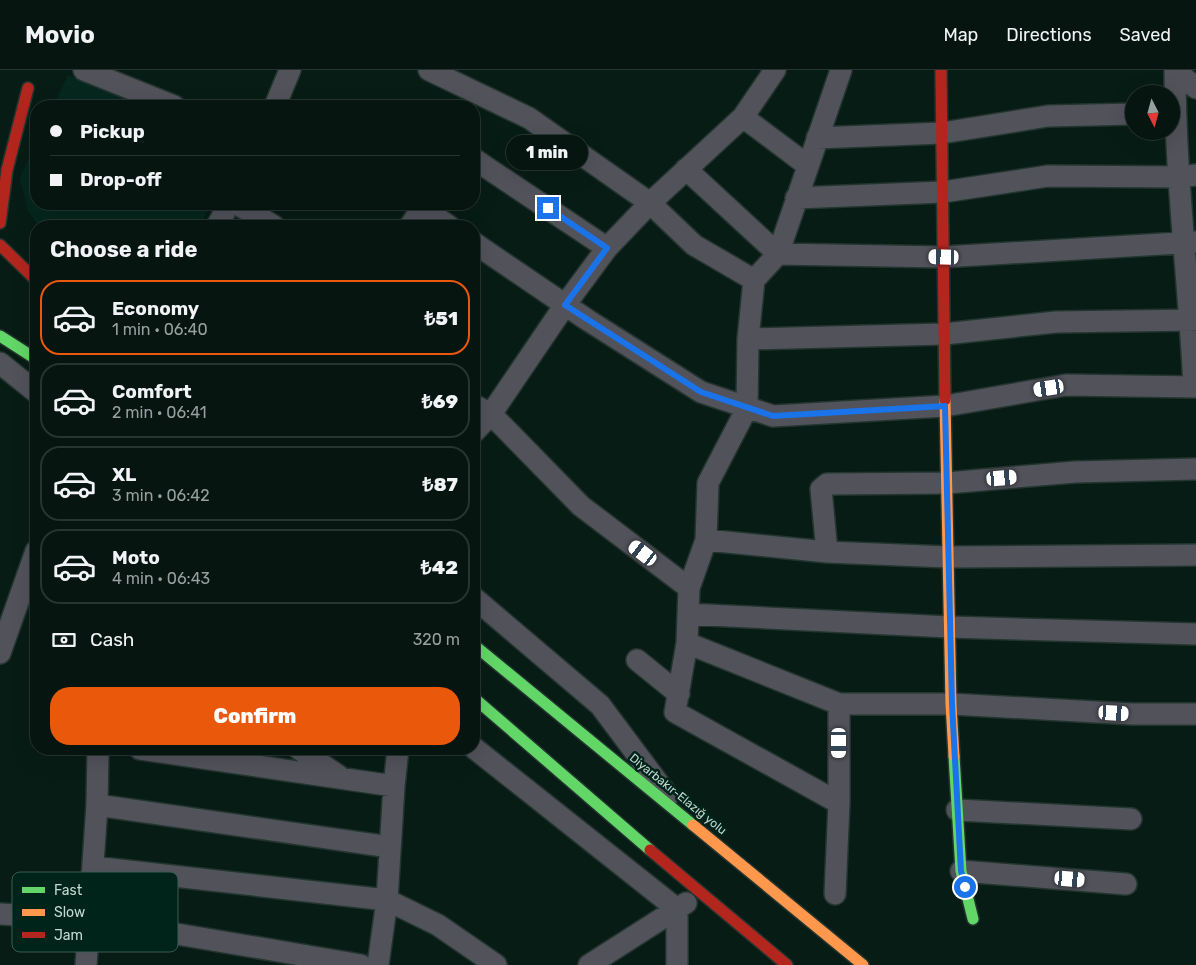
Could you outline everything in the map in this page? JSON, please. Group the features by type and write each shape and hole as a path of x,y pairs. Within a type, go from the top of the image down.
{"main road":[{"path":"942,70 946,484 952,704 961,871 973,919"},
{"path":"0,223 7,170 28,88 34,76"},
{"path":"11,108 28,88"},
{"path":"0,245 30,274"},
{"path":"0,336 30,355"},
{"name":"Diyarbakır-Elazığ yolu","path":"480,650 863,965"},
{"path":"480,703 701,894 787,965"}],"street":[{"path":"84,70 159,100"},
{"path":"278,100 290,70"},
{"path":"429,70 529,118 650,203 694,245 754,280"},
{"path":"689,588 581,506 482,409 565,305 607,248 650,203 743,117 775,70"},
{"path":"839,803 675,712 687,643 689,588 706,540 708,483 748,408 748,339 754,280 778,254 807,165 842,70"},
{"path":"1175,70 1196,88"},
{"path":"1174,85 1175,70"},
{"path":"817,138 942,133 1048,116 1125,114"},
{"path":"743,117 807,165"},
{"path":"480,247 565,305 701,392 773,416 945,406 1066,385 1195,387 1188,176 1179,140"},
{"path":"480,163 607,248"},
{"path":"686,169 778,254 944,257 1189,243"},
{"path":"796,198 943,192 1048,176 1188,176"},
{"path":"247,210 264,220"},
{"path":"425,210 440,220"},
{"path":"748,339 944,334 1056,322 1193,321"},
{"path":"0,363 30,387"},
{"path":"827,552 821,489 827,484 946,484 1075,472 1196,469"},
{"path":"706,540 827,552 948,557 1196,555"},
{"path":"0,653 30,567"},
{"path":"480,603 600,705 685,818"},
{"path":"688,614 950,627 1196,634"},
{"path":"687,643 839,704 952,704 1132,714 1196,714"},
{"path":"637,660 678,694"},
{"path":"834,894 839,803 839,704"},
{"path":"480,753 677,909"},
{"path":"93,872 98,755"},
{"path":"181,755 394,786"},
{"path":"308,755 343,779"},
{"path":"378,965 387,900 397,755"},
{"path":"97,805 390,847"},
{"path":"957,810 1131,820"},
{"path":"93,867 138,872"},
{"path":"961,871 1126,884"},
{"path":"178,877 387,900 438,925 496,965"},
{"path":"589,965 701,894"},
{"path":"677,909 677,965"},
{"path":"178,934 361,965"},
{"path":"86,965 87,952"}],"shaded area":[{"path":"68,75 128,100 56,100"},
{"path":"30,155 30,210 207,210 203,220 35,220 28,211 20,178"}],"traffic: fast":[{"path":"0,336 30,355"},
{"path":"480,650 693,825"},
{"path":"480,703 650,850"},
{"path":"954,756 961,871 973,919"}],"traffic: slow":[{"path":"945,400 951,704 954,756"},
{"path":"693,825 863,965"}],"traffic: jam":[{"path":"941,70 945,400"},
{"path":"0,223 7,170 28,88"},
{"path":"0,245 30,274"},
{"path":"650,850 787,965"}],"route":[{"path":"548,208 607,248 565,305 701,392 773,416 945,406 952,704 961,871 965,887"}]}
